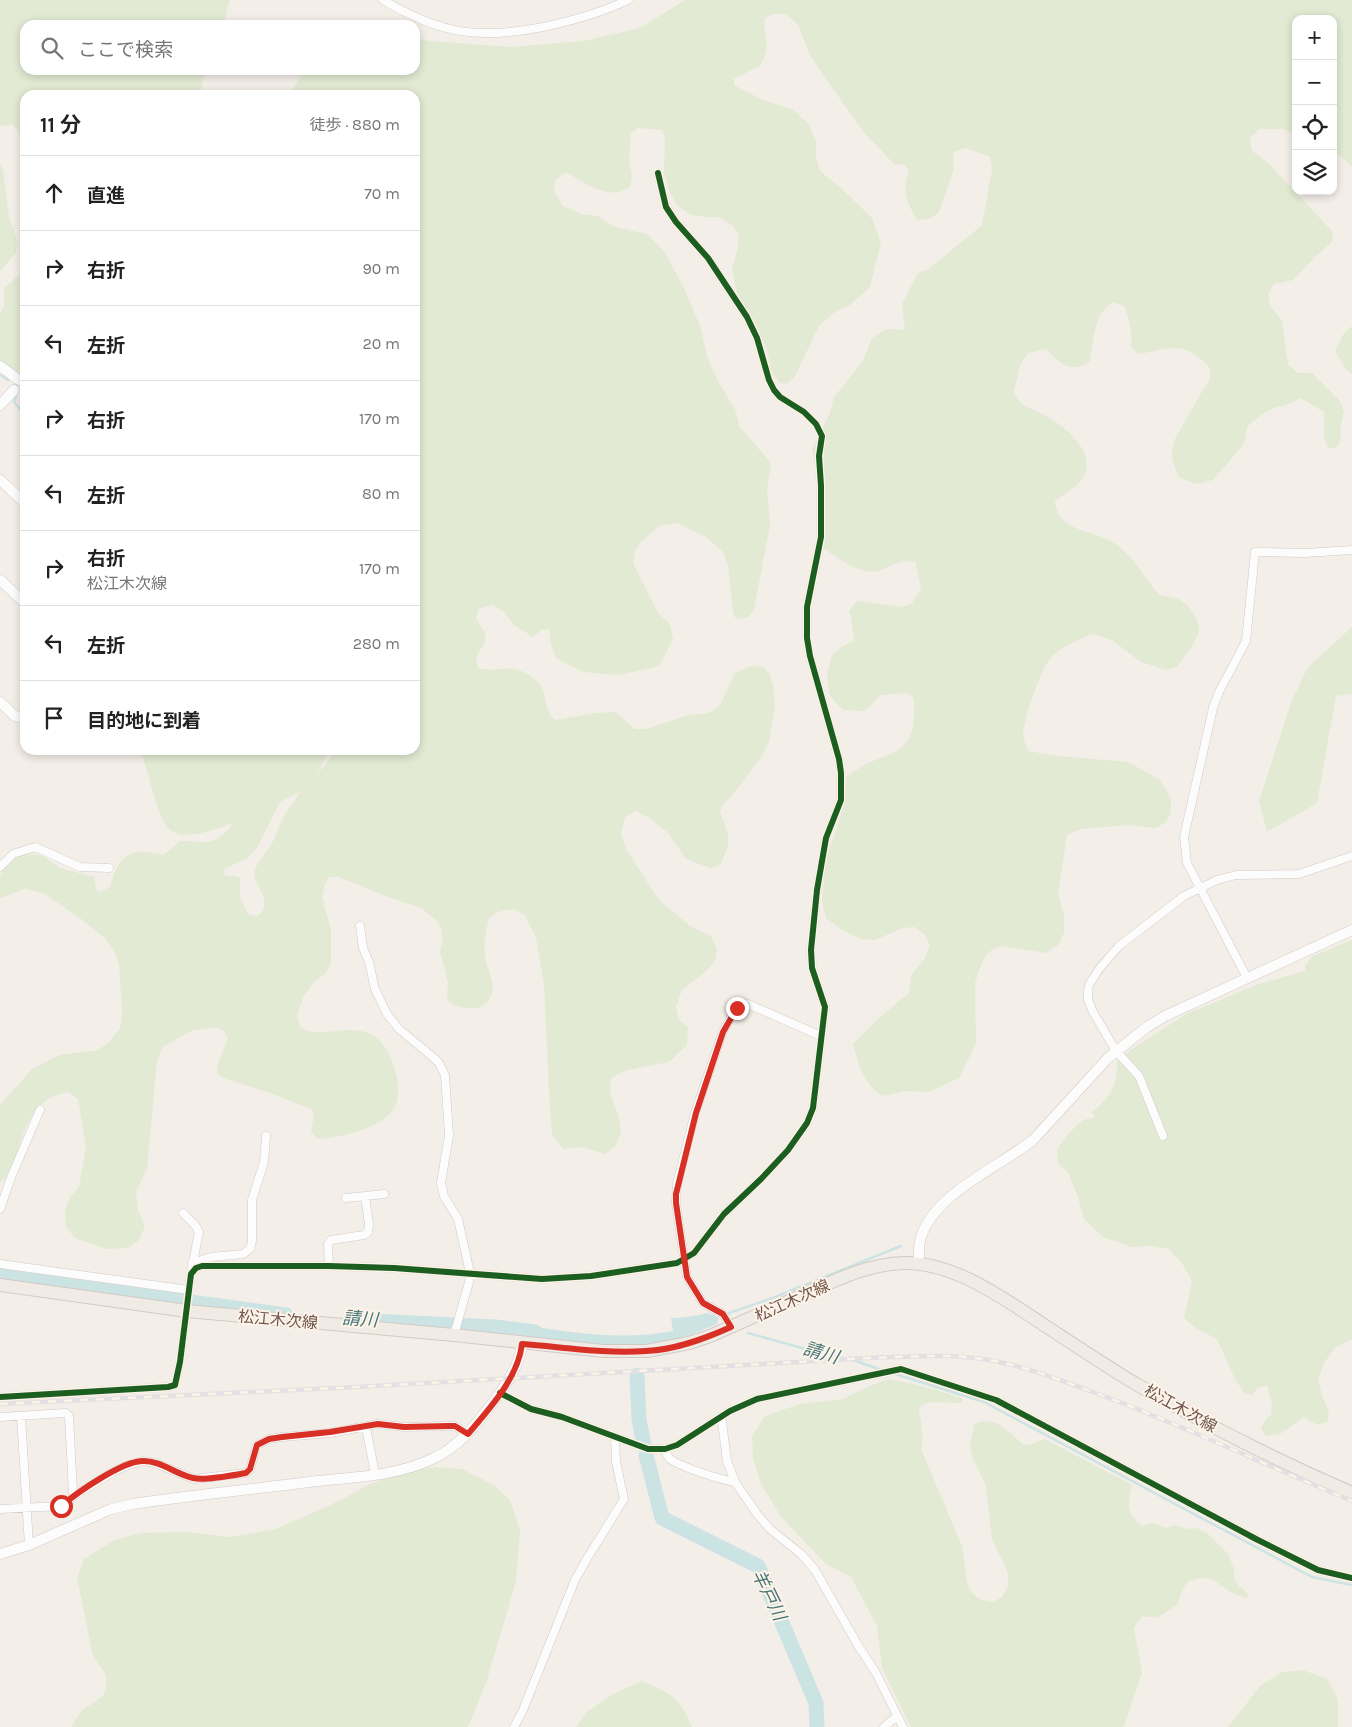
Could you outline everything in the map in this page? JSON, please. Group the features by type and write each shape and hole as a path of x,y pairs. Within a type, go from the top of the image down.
{"main road":[{"name":"松江木次線","path":"0,1285 187,1311 455,1332 522,1344 602,1351 647,1351 689,1343 731,1327 846,1276 875,1266 903,1263 919,1264 946,1270 970,1281 1012,1304 1137,1384 1236,1438 1352,1492"}],"street":[{"path":"382,0 409,15 431,24 472,33 494,34 517,32 592,15 628,0"},
{"path":"191,1274 196,1268 207,1266 330,1266 394,1268 558,1279 677,1263 694,1253 724,1214 788,1150 807,1123 813,1108 825,1007 812,968 811,950 817,890 826,838 841,800 839,759 810,656 807,638 807,607 821,537 819,456 822,436 816,424 804,412 780,397 774,390 768,380 757,338 747,317 708,258 676,222 666,207 658,172"},
{"path":"0,366 19,380"},
{"path":"0,405 14,390"},
{"path":"0,480 20,498"},
{"path":"1247,978 1187,863 1184,837 1213,708 1218,692 1246,641 1255,552 1305,553 1352,550"},
{"path":"0,580 20,598"},
{"path":"0,702 15,716 20,718"},
{"path":"0,867 13,854 35,847 80,866 109,868"},
{"path":"1163,1136 1139,1076 1116,1051 1093,1012 1088,1000 1092,977 1127,940 1184,896 1199,888 1226,877 1299,874 1352,856"},
{"path":"360,926 363,948 369,962 375,989 387,1014 399,1029 439,1063 445,1075 449,1136 441,1183 444,1196 458,1219 470,1273 455,1332"},
{"path":"919,1264 921,1236 938,1208 957,1191 1006,1160 1033,1140 1116,1051 1147,1027 1165,1016 1352,930"},
{"path":"731,1327 723,1314 703,1303 687,1277 676,1203 677,1184 696,1113 723,1032 729,1020 740,1006 748,1004 821,1036"},
{"path":"0,1210 12,1175 40,1110"},
{"path":"192,1263 211,1256 243,1254 250,1249 252,1241 252,1200 264,1162 266,1136"},
{"path":"346,1198 384,1194"},
{"path":"330,1266 329,1242 364,1235 368,1232 369,1224 365,1196"},
{"path":"0,1397 176,1385 192,1263 199,1232 195,1224 183,1212"},
{"path":"0,1264 189,1290"},
{"path":"0,1554 29,1545 92,1517 133,1504 375,1474 404,1469 432,1459 449,1450 468,1434 500,1393 517,1365 522,1344"},
{"path":"500,1393 531,1409 562,1417 614,1438 648,1449 665,1449 686,1440 719,1417 742,1404 765,1396 901,1369 996,1400 1256,1539 1318,1570 1352,1578"},
{"path":"0,1417 66,1413 69,1416 72,1492 75,1495"},
{"path":"21,1416 29,1545"},
{"path":"719,1417 722,1422 726,1460 735,1482 770,1529 802,1554 815,1570 876,1673 903,1727"},
{"path":"0,1509 61,1506 75,1495 113,1472 136,1462 155,1463 194,1479 246,1473 250,1469 255,1449 262,1442 282,1437 378,1424 404,1427 455,1426 468,1434"},
{"path":"366,1427 375,1474"},
{"path":"514,1727 523,1710 575,1580 624,1499 616,1462 614,1438"},
{"path":"665,1449 667,1455 672,1460 713,1477 735,1482"},
{"path":"884,1727 897,1716"}],"green space":[{"path":"0,0 230,0 224,20 20,20 20,75 204,75 201,90 20,90 20,138 18,130 12,125 0,126"},
{"path":"685,0 1352,0 1352,167 1337,154 1337,15 1292,15 1292,133 1282,129 1259,129 1250,138 1252,151 1267,162 1292,189 1292,195 1298,195 1333,232 1332,242 1293,280 1274,284 1268,294 1270,306 1282,321 1288,364 1298,373 1312,373 1340,401 1344,412 1340,443 1335,448 1328,448 1324,438 1324,412 1301,398 1274,408 1261,415 1247,427 1244,444 1213,480 1196,484 1179,477 1173,458 1173,445 1210,379 1209,368 1192,353 1177,348 1138,354 1131,346 1130,326 1124,306 1114,302 1107,307 1098,320 1090,361 1077,367 1066,366 1046,349 1029,353 1021,363 1014,391 1018,399 1028,408 1043,414 1071,434 1078,442 1086,460 1086,470 1082,479 1055,501 1057,512 1070,525 1117,545 1135,562 1159,595 1182,601 1198,621 1199,626 1198,635 1177,667 1166,670 1141,662 1112,640 1092,634 1063,648 1049,660 1037,685 1023,736 1028,751 1058,756 1128,762 1159,779 1171,798 1171,813 1166,822 1156,828 1128,825 1081,829 1067,835 1058,894 1064,915 1064,933 1058,945 1046,953 1000,946 989,952 982,962 975,983 976,1043 959,1078 929,1092 906,1091 882,1096 866,1079 853,1044 878,1019 909,993 911,975 924,960 930,946 926,936 915,927 903,928 875,940 861,939 842,930 826,918 822,902 825,863 842,812 847,776 864,765 891,754 903,746 911,734 914,698 906,693 881,695 865,711 843,710 830,696 827,675 832,655 843,646 854,641 849,611 857,601 903,607 912,603 921,588 915,562 899,562 878,571 870,572 845,562 816,542 817,478 812,449 830,413 834,397 863,361 872,338 886,329 905,330 902,304 918,273 930,268 982,225 992,170 990,157 966,148 953,152 954,169 939,212 930,219 917,220 907,197 906,185 909,173 906,165 894,164 861,129 811,57 798,25 786,14 772,14 765,18 764,26 767,42 761,65 734,79 734,85 761,99 793,110 808,123 816,141 816,158 820,171 840,187 872,218 881,243 870,287 850,305 832,314 819,326 795,376 787,384 780,383 772,373 767,349 736,290 732,269 738,247 739,234 733,226 719,217 689,214 677,205 669,191 664,172 665,136 662,130 638,128 631,133 629,161 632,177 630,187 614,193 606,192 589,186 566,172 556,180 554,191 563,206 582,214 598,216 615,227 647,234 664,251 684,288 701,328 707,357 718,381 736,411 739,426 771,463 767,489 770,525 754,610 748,617 736,619 733,613 728,565 723,552 706,537 677,523 659,526 641,542 635,551 633,563 658,613 670,624 673,639 659,666 619,675 583,672 556,658 551,645 549,629 542,629 533,637 514,625 504,612 493,605 480,608 476,618 485,634 485,644 477,655 478,668 493,670 512,669 526,673 541,686 547,708 555,720 596,713 616,712 635,729 646,729 689,715 709,713 720,705 735,673 751,666 763,667 769,673 773,684 775,706 769,742 762,756 730,798 722,805 720,812 728,833 728,846 721,864 710,868 686,859 668,833 651,819 636,811 625,817 621,833 626,849 659,900 690,926 711,936 717,949 715,961 682,990 676,1007 679,1020 688,1027 687,1045 669,1062 623,1071 611,1079 610,1093 618,1114 621,1132 615,1147 604,1154 583,1147 563,1149 552,1135 544,984 536,938 525,915 513,909 498,912 489,918 484,951 492,985 491,996 481,1007 461,1007 447,1000 448,982 440,952 443,939 441,928 436,920 421,908 339,877 330,877 325,883 322,897 331,929 331,963 326,973 316,980 304,995 297,1016 300,1027 308,1031 361,1031 379,1040 390,1057 397,1079 398,1097 393,1110 385,1118 364,1129 339,1136 318,1139 311,1132 314,1116 311,1109 273,1094 223,1078 217,1073 219,1060 228,1038 223,1030 216,1027 191,1031 163,1047 157,1060 147,1169 136,1192 138,1210 145,1227 138,1241 128,1248 107,1249 75,1238 66,1227 65,1211 70,1197 79,1187 86,1147 78,1099 68,1092 46,1100 39,1107 28,1123 14,1163 6,1177 0,1182 0,1105 32,1069 59,1055 98,1050 108,1043 120,1029 122,1012 119,964 116,955 105,938 43,893 25,889 0,898 0,876 4,866 22,853 43,856 60,868 94,877 96,889 99,892 110,887 119,865 126,856 137,852 164,855 180,841 204,842 215,840 233,823 211,831 195,834 187,835 173,832 167,827 162,818 142,755 327,755 316,775 333,755 420,755 420,90 292,90 301,75 420,75 420,39 510,47 584,41 640,28","holes":["300,792 280,825 273,841 255,870 256,881 265,906 257,916 248,914 240,897 240,878 226,876 223,872 226,868 246,859 257,848 280,802"]},
{"path":"0,164 3,171 9,216 17,240 16,253 0,271"},
{"path":"20,275 20,373 0,361 0,314 4,306 4,288"},
{"path":"1352,326 1352,374 1345,368 1335,351 1344,333"},
{"path":"1352,627 1352,694 1336,696 1317,803 1267,832 1259,801 1292,700 1308,667"},
{"path":"1352,940 1352,1339 1335,1348 1324,1363 1318,1380 1329,1412 1327,1422 1317,1425 1304,1417 1280,1434 1266,1436 1261,1429 1265,1420 1271,1415 1272,1404 1267,1386 1258,1387 1252,1395 1245,1394 1235,1379 1217,1339 1197,1329 1184,1318 1192,1281 1183,1265 1169,1249 1153,1246 1131,1247 1103,1237 1084,1219 1078,1197 1068,1173 1058,1163 1057,1149 1067,1135 1083,1120 1095,1117 1092,1112 1109,1095 1115,1083 1117,1059 1186,1014 1259,984 1305,971 1305,965 1313,956"},
{"path":"888,1379 933,1389 960,1397 963,1400 960,1403 932,1402 922,1405 919,1409 923,1437 921,1449 962,1546 967,1582 971,1592 981,1600 993,1602 1002,1597 1008,1586 1006,1568 992,1540 986,1486 972,1456 970,1446 974,1424 986,1421 1002,1427 1024,1445 1045,1439 1132,1485 1129,1497 1130,1512 1142,1526 1153,1523 1165,1528 1176,1525 1187,1529 1197,1528 1207,1533 1228,1554 1234,1569 1234,1579 1248,1594 1248,1597 1230,1592 1212,1579 1201,1578 1188,1581 1182,1590 1178,1604 1157,1618 1142,1616 1134,1628 1142,1673 1124,1727 911,1727 882,1668 877,1626 851,1577 826,1564 781,1517 761,1484 753,1458 752,1436 765,1416 800,1404 843,1399"},
{"path":"435,1467 462,1469 494,1485 510,1500 520,1530 516,1581 487,1680 468,1727 71,1727 82,1710 103,1696 106,1687 106,1675 93,1656 77,1578 84,1559 114,1540 142,1533 186,1532 230,1537 276,1529 339,1501 370,1484 406,1471"},
{"path":"1303,1670 1327,1679 1338,1699 1338,1727 1228,1727 1260,1686 1282,1672"},
{"path":"642,1681 673,1697 683,1708 692,1727 576,1727 588,1711 613,1694"}],"water":[{"path":"707,1313 719,1317 717,1324 677,1339 645,1344 589,1344 515,1334 516,1324 594,1334 653,1334 673,1331 671,1318"}],"waterway":[{"path":"0,375 8,380"},
{"path":"16,397 14,402 20,409"},
{"path":"729,1313 770,1299 901,1246"},
{"name":"請川","path":"0,1276 286,1315"},
{"name":"請川","path":"351,1320 496,1327 535,1332"},
{"name":"請川","path":"748,1333 827,1355 853,1360 882,1370"},
{"path":"892,1373 984,1402 1312,1577 1352,1585"},
{"name":"羊戸川","path":"637,1375 639,1420 644,1445"},
{"name":"羊戸川","path":"646,1455 662,1518 758,1566 816,1703 817,1727"}],"railway":[{"path":"0,1404 357,1387 868,1358 929,1356 974,1358 1040,1373 1123,1403 1352,1501"}],"cycle path":[{"path":"0,1397 168,1387 175,1385 180,1362 191,1274 196,1268 202,1266 394,1268 542,1279 591,1276 677,1263 694,1253 724,1214 788,1150 807,1123 813,1108 825,1007 812,968 811,950 817,890 826,838 841,800 839,759 810,656 807,638 807,607 821,537 819,456 822,436 816,424 804,412 780,397 774,390 769,380 757,338 747,317 708,258 676,222 666,207 658,173"},
{"path":"500,1393 531,1409 562,1417 648,1449 665,1449 677,1445 730,1411 757,1399 901,1369 996,1400 1256,1539 1318,1570 1352,1578"}],"route":[{"path":"61,1506 75,1495 113,1472 136,1462 148,1461 155,1463 194,1479 246,1473 250,1469 257,1445 269,1439 366,1427 374,1424 404,1427 455,1426 468,1434 510,1377 517,1365 522,1344 602,1351 647,1351 689,1343 731,1327 723,1314 703,1303 687,1277 676,1194 696,1113 723,1032 737,1008"}]}
